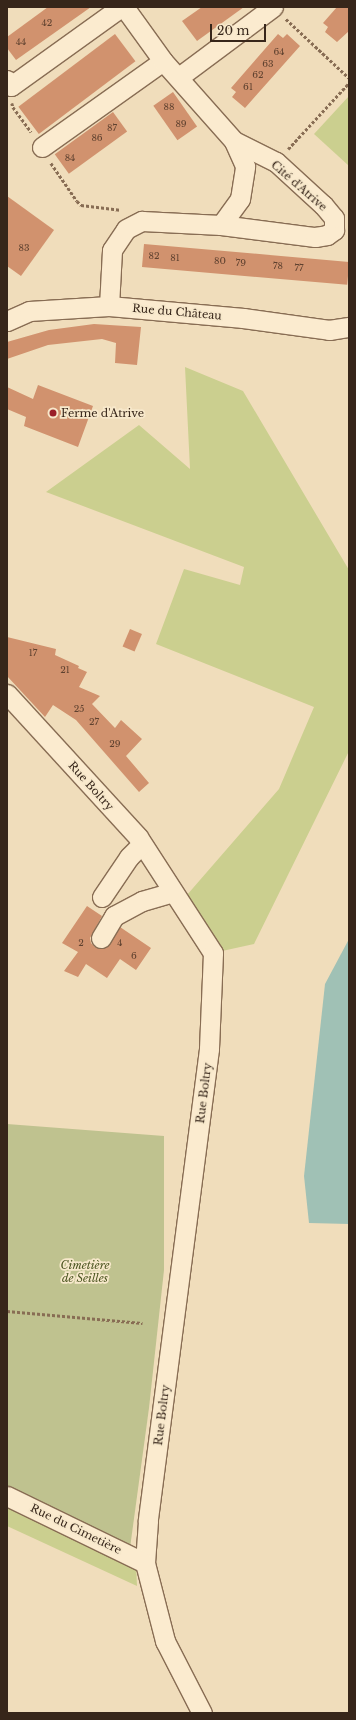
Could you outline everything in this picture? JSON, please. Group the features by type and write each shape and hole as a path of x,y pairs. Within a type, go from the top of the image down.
{"street":[{"path":"9,83 121,7"},
{"name":"Cité d'Atrive","path":"124,7 163,61 179,77 234,141 245,166 240,199 221,226"},
{"path":"179,77 279,12"},
{"path":"42,147 163,61"},
{"name":"Cité d'Atrive","path":"142,221 221,226 315,237 327,235 334,230 334,218 323,205 276,162 234,141"},
{"path":"110,306 112,250 126,229 142,221"},
{"name":"Rue du Château","path":"7,321 29,311 110,306 243,318 329,330 349,327"},
{"name":"Rue Boltry","path":"7,694 142,844 213,953 209,1048 148,1521 145,1563 165,1641 202,1713"},
{"path":"102,898 129,858 142,844"},
{"path":"101,938 114,916 142,901 173,892"},
{"name":"Rue du Cimetière","path":"7,1496 145,1563"}],"path":[{"path":"279,12 349,78"},
{"path":"9,83 13,107 42,147 77,201 81,205 133,212 142,221"},
{"path":"276,162 349,83"},
{"path":"7,1311 142,1323"}],"green space":[{"path":"349,96 349,166 314,134"},
{"path":"185,367 243,391 349,570 349,751 254,944 213,953 180,903 279,789 314,707 156,644 184,569 240,585 244,567 46,492 139,425 190,469"},
{"name":"Cimetière de Seilles","path":"7,1124 164,1136 164,1270 149,1408 130,1548 7,1488"},
{"path":"7,1502 136,1564 137,1586 7,1526"}],"water":[{"path":"349,939 349,1224 309,1223 304,1176 325,984"}],"building":[{"path":"48,7 91,7 16,60 7,48 7,37"},
{"path":"202,7 244,7 197,41 182,21"},
{"path":"337,7 349,7 349,31 337,42 325,32 328,27 323,23"},
{"path":"115,34 135,61 39,134 18,107"},
{"path":"278,34 283,38 287,34 300,46 245,108 232,97 236,92 231,88"},
{"path":"173,92 197,126 177,140 153,106"},
{"path":"113,112 127,131 69,174 55,154"},
{"path":"7,196 54,230 21,276 7,266"},
{"path":"144,244 349,262 347,285 142,267"},
{"path":"94,324 141,327 137,365 115,363 116,343 102,339 48,345 7,359 7,342 49,330"},
{"name":"Ferme d'Atrive","path":"38,385 93,406 78,447 24,426 26,417 7,409 7,387 33,399"},
{"path":"130,629 142,634 135,652 123,646"},
{"path":"7,637 56,649 55,655 79,666 78,668 87,672 79,687 100,696 92,704 115,728 121,720 142,739 126,756 149,783 139,792 76,720 53,705 45,717 7,676"},
{"path":"87,906 102,916 90,938 91,943 95,947 101,949 107,947 120,927 151,948 136,970 120,959 107,978 86,964 78,977 64,971 78,952 62,943"}],"place":[{"name":"Ferme d'Atrive","path":"53,413"}]}
